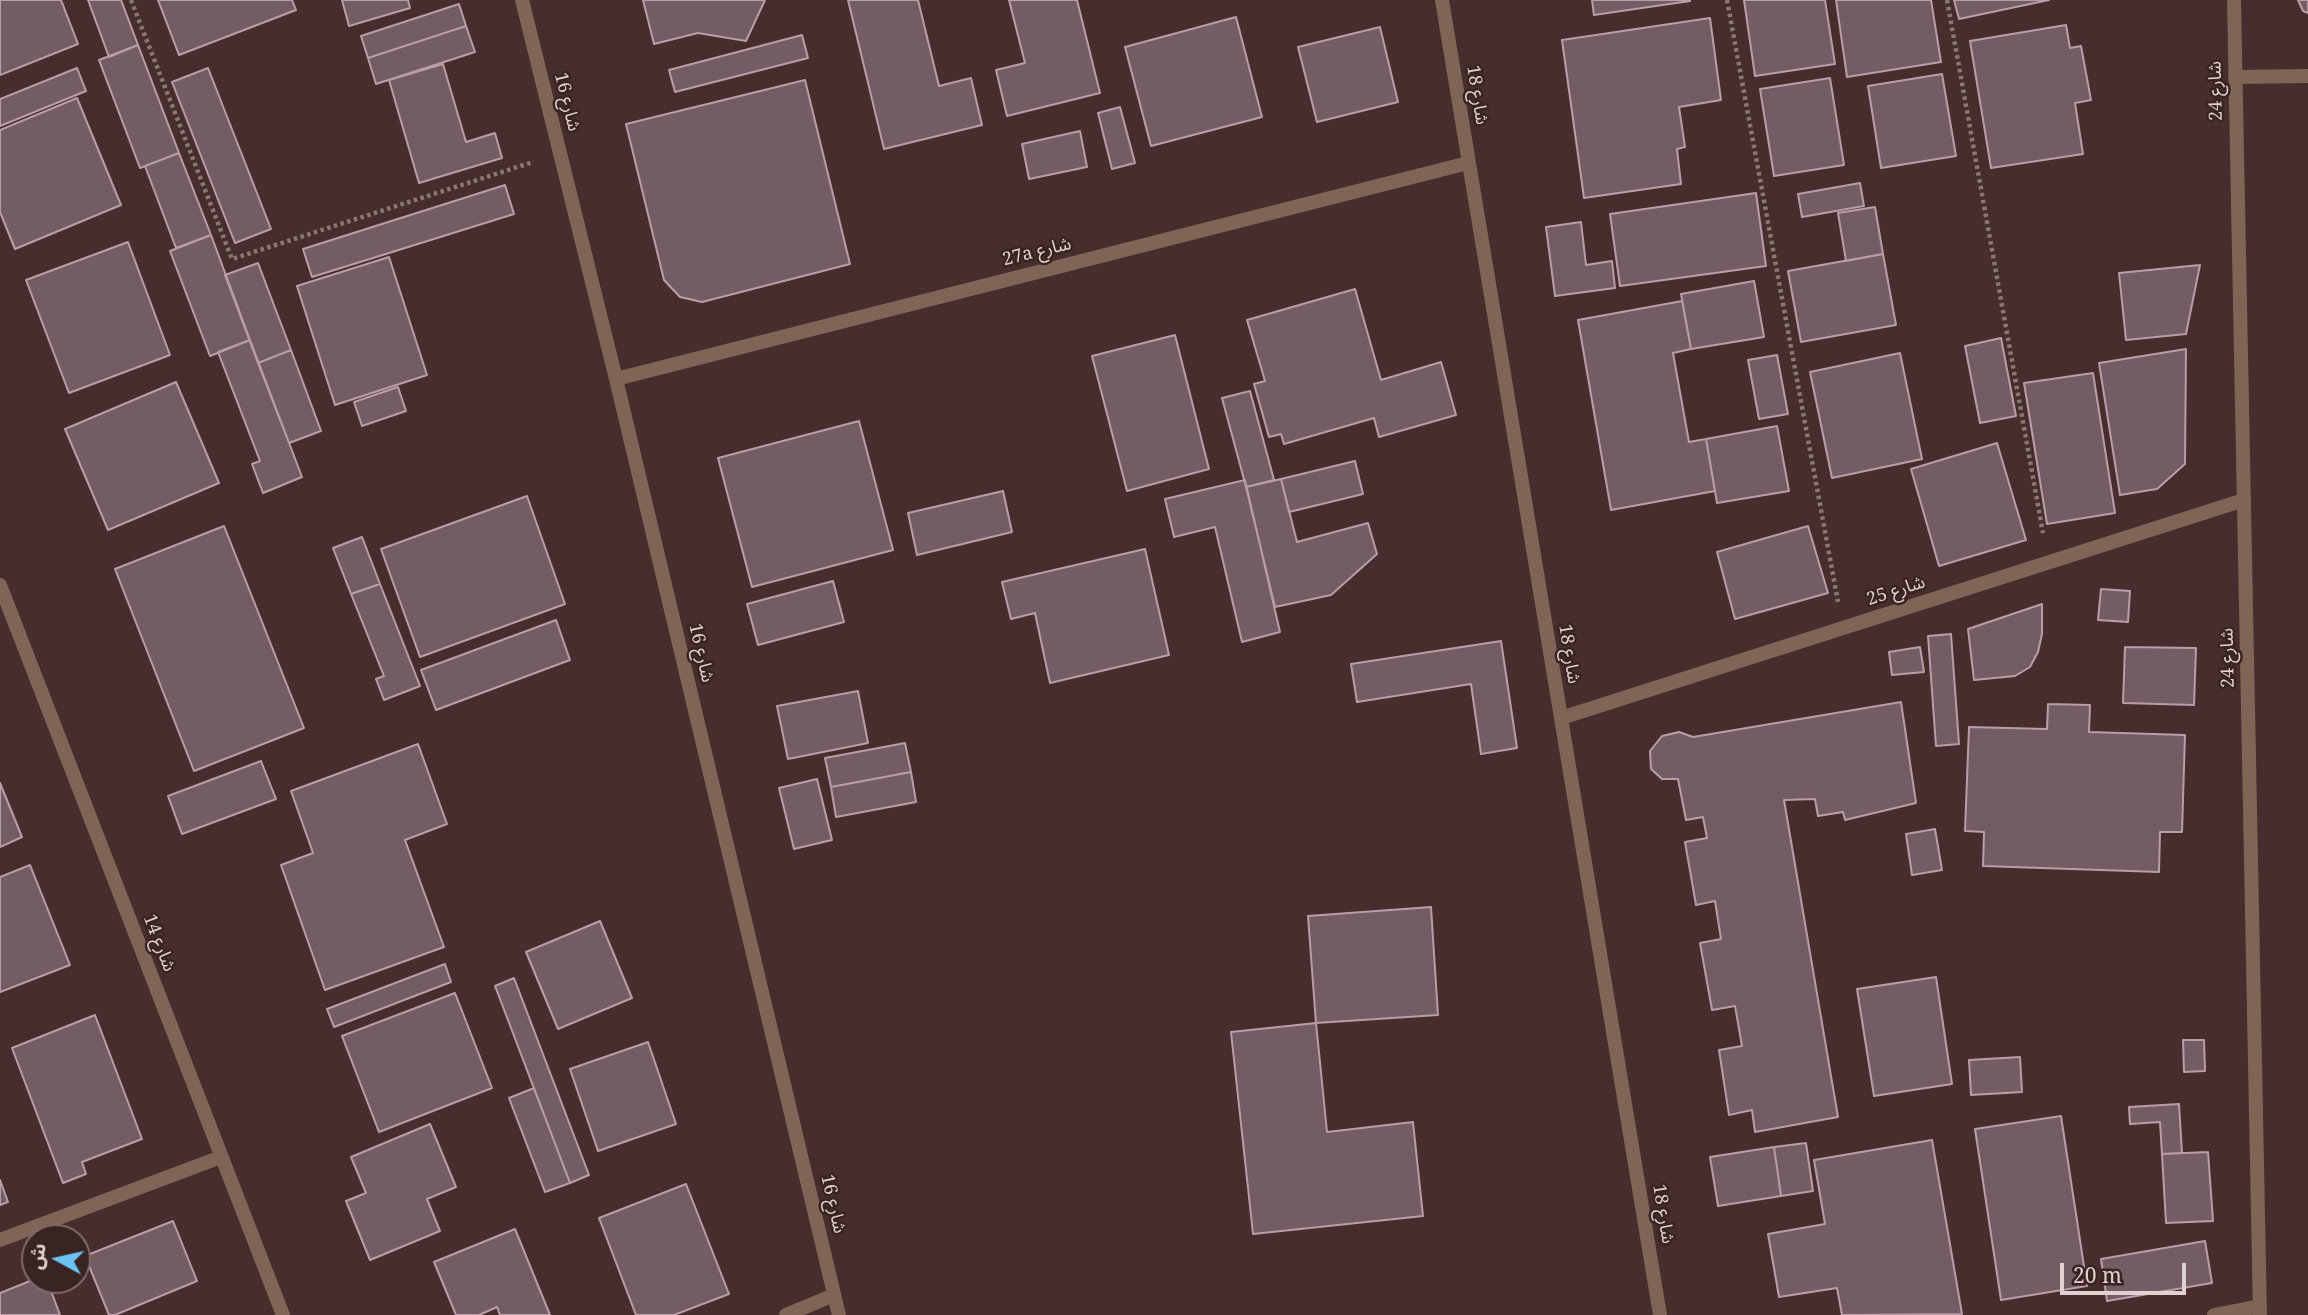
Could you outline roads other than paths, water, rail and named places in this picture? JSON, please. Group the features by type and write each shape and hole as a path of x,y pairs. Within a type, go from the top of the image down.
{"street":[{"name":"شارع 16","path":"522,0 616,379 839,1315"},
{"name":"شارع 18","path":"1441,0 1660,1315"},
{"name":"شارع 24","path":"2234,0 2260,1310"},
{"path":"2235,78 2308,76"},
{"name":"27a شارع","path":"616,379 1468,163"},
{"name":"شارع 25","path":"1560,718 2244,500"},
{"name":"شارع 14","path":"0,585 283,1315"},
{"path":"0,1240 221,1157"},
{"path":"786,1315 834,1295"},
{"path":"2214,1315 2260,1310"}]}
